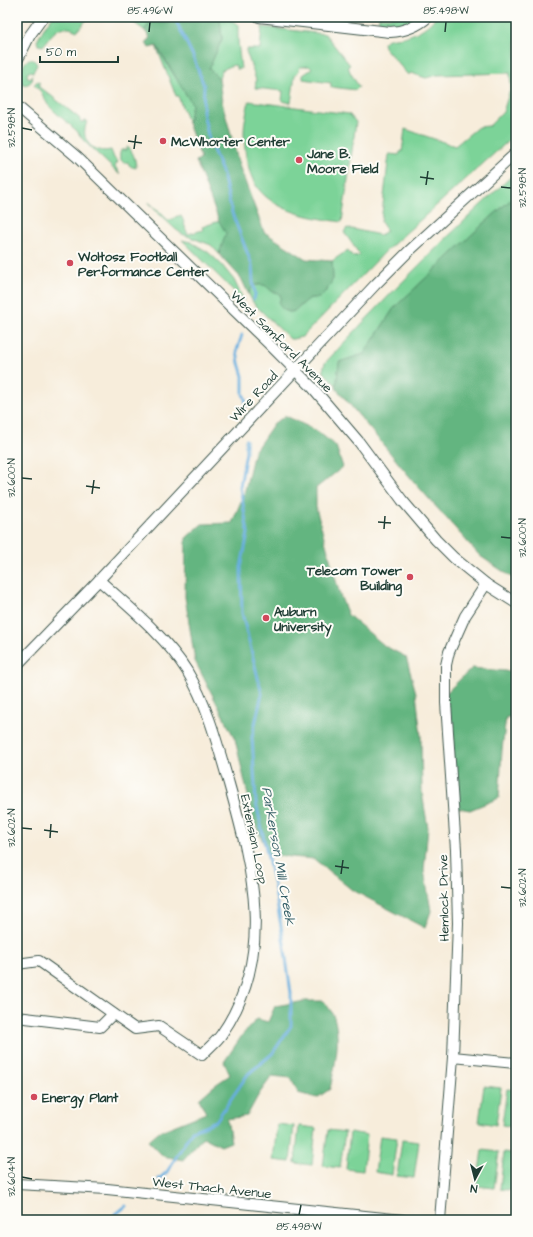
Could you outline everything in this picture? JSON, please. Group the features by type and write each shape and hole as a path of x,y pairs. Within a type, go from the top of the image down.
{"street":[{"path":"17,61 30,35 43,17"},
{"path":"259,17 390,32 415,27 428,17"},
{"name":"West Samford Avenue","path":"17,106 77,157 313,388 359,442 402,500 436,540 454,558 486,584 516,603"},
{"name":"Wire Road","path":"17,665 99,580 337,325 403,257 516,153"},
{"name":"Extension Loop","path":"17,964 39,961 135,1029 159,1026 202,1055 220,1036 234,1015 244,993 254,956 256,919 252,882 244,836 216,739 204,704 186,671 164,641 99,580"},
{"name":"Hemlock Drive","path":"440,1220 453,1057 458,923 456,850 446,703 446,665 449,652 465,616 486,584"},
{"path":"17,1017 100,1027 113,1014"},
{"path":"453,1057 516,1063"},
{"name":"West Thach Avenue","path":"17,1184 107,1189 403,1220"}],"green space":[{"path":"52,17 89,17 77,31 69,28 60,28 43,46 38,45 37,41"},
{"path":"126,17 181,17 169,24 151,23 144,30"},
{"path":"181,17 220,19 222,39 209,69 219,78 222,102 240,168 264,232 306,259 332,261 333,279 327,290 319,298 310,298 294,311 290,312 284,310 279,305 281,298 280,294 272,291 266,286 260,284 252,287 249,295 241,278 219,254 226,233 219,221 196,161 201,158 188,123 192,104 157,46 149,48 146,43 150,37 144,30 151,22 169,23"},
{"path":"379,17 418,17 399,25 378,25"},
{"path":"436,17 487,17 500,20 516,17 516,134 387,250 302,337 290,339 254,304 249,295 250,289 257,285 265,285 273,292 280,294 280,306 288,312 295,311 310,298 319,298 333,279 332,261 348,250 353,257 360,255 344,232 347,228 380,235 387,231 381,222 389,154 399,155 400,152 402,152 405,129 455,146 478,127 489,126 503,112 511,87 510,73 437,75 426,78 411,73 408,75 384,47 383,43 388,39 404,37 415,33 427,26"},
{"path":"220,19 233,21 238,25 241,69 237,69 235,65 230,66 221,71 219,78 208,69 222,39"},
{"path":"262,27 325,34 350,65 348,66 350,72 359,87 356,90 331,87 331,83 303,79 303,75 312,69 309,66 300,67 299,71 295,75 291,103 282,101 283,91 255,88 256,80 246,51 247,49 260,49"},
{"path":"156,46 192,104 188,123 178,96 176,96"},
{"path":"29,59 34,60 37,65 33,72 31,71 27,73 28,78 31,79 32,75 33,78 30,83 25,85 21,80 21,73 25,63"},
{"path":"37,81 40,83 38,85 41,89 79,118 81,122 84,122 85,119 87,122 85,129 86,140 93,148 104,151 111,150 114,158 118,162 115,166 120,175 84,141 77,131 48,105 41,92 34,85"},
{"name":"Jane B. Moore Field","path":"249,101 349,114 356,122 342,222 311,217 291,211 272,201 259,189 254,182 248,166 244,140 244,128"},
{"path":"127,147 134,156 136,168 129,165 128,162 124,163 120,158 121,150 126,150"},
{"path":"516,172 516,195 394,308 364,354 339,362 337,386 323,371 325,363 371,314 467,218"},
{"path":"516,195 516,580 480,556 415,483 336,388 339,362 364,354 394,308"},
{"path":"148,203 150,203 168,220 181,216 188,234 203,230 202,227 219,221 227,233 219,254 211,245 182,234 175,229"},
{"path":"182,240 191,242 208,252 221,264 234,280 244,301"},
{"path":"286,416 317,431 336,446 343,467 316,488 316,508 340,595 348,615 385,646 406,657 416,693 421,736 422,793 428,828 424,870 431,911 425,928 352,890 314,859 269,855 254,822 235,739 195,661 185,597 186,538 202,524 232,523 244,494 254,452 274,423"},
{"path":"472,668 516,672 516,717 506,717 499,798 470,810 453,807 446,693"},
{"path":"305,1001 324,1001 334,1017 337,1044 330,1089 317,1098 298,1093 291,1078 272,1076 259,1094 247,1116 227,1119 231,1142 221,1146 203,1137 183,1160 163,1156 148,1141 158,1132 206,1113 199,1099 215,1085 230,1075 224,1062 243,1034 257,1019 268,1022 275,1006"},
{"path":"484,1086 501,1088 496,1125 479,1122"},
{"path":"507,1089 516,1090 516,1127 502,1125"},
{"path":"277,1124 294,1126 290,1162 273,1160"},
{"path":"299,1126 316,1128 312,1165 295,1163"},
{"path":"328,1130 345,1132 340,1168 323,1166"},
{"path":"350,1132 367,1135 363,1171 346,1169"},
{"path":"380,1136 397,1138 392,1175 375,1172"},
{"path":"402,1140 419,1142 414,1178 397,1176"},
{"path":"482,1150 499,1152 494,1188 477,1186"},
{"path":"504,1152 516,1154 516,1191 500,1189"}],"waterway":[{"name":"Parkerson Mill Creek","path":"174,17 193,56 204,86 203,112 209,140 223,174 232,213 252,265 255,294 254,299"},
{"name":"Parkerson Mill Creek","path":"242,335 237,350 243,376 243,394 246,406"},
{"name":"Parkerson Mill Creek","path":"159,1179 167,1172 192,1131 216,1121 248,1074 272,1054 291,1026 291,993 284,944 275,891 256,802 252,737 262,694 242,613 241,567 248,533 240,487 246,452 246,440"},
{"name":"Parkerson Mill Creek","path":"112,1220 116,1214 126,1206"}],"place":[{"name":"McWhorter Center","path":"163,141"},
{"name":"Jane B. Moore Field","path":"299,160"},
{"name":"Woltosz Football Performance Center","path":"70,263"},
{"name":"Telecom Tower Building","path":"410,577"},
{"name":"Auburn University","path":"266,618"},
{"name":"Energy Plant","path":"34,1097"}]}
